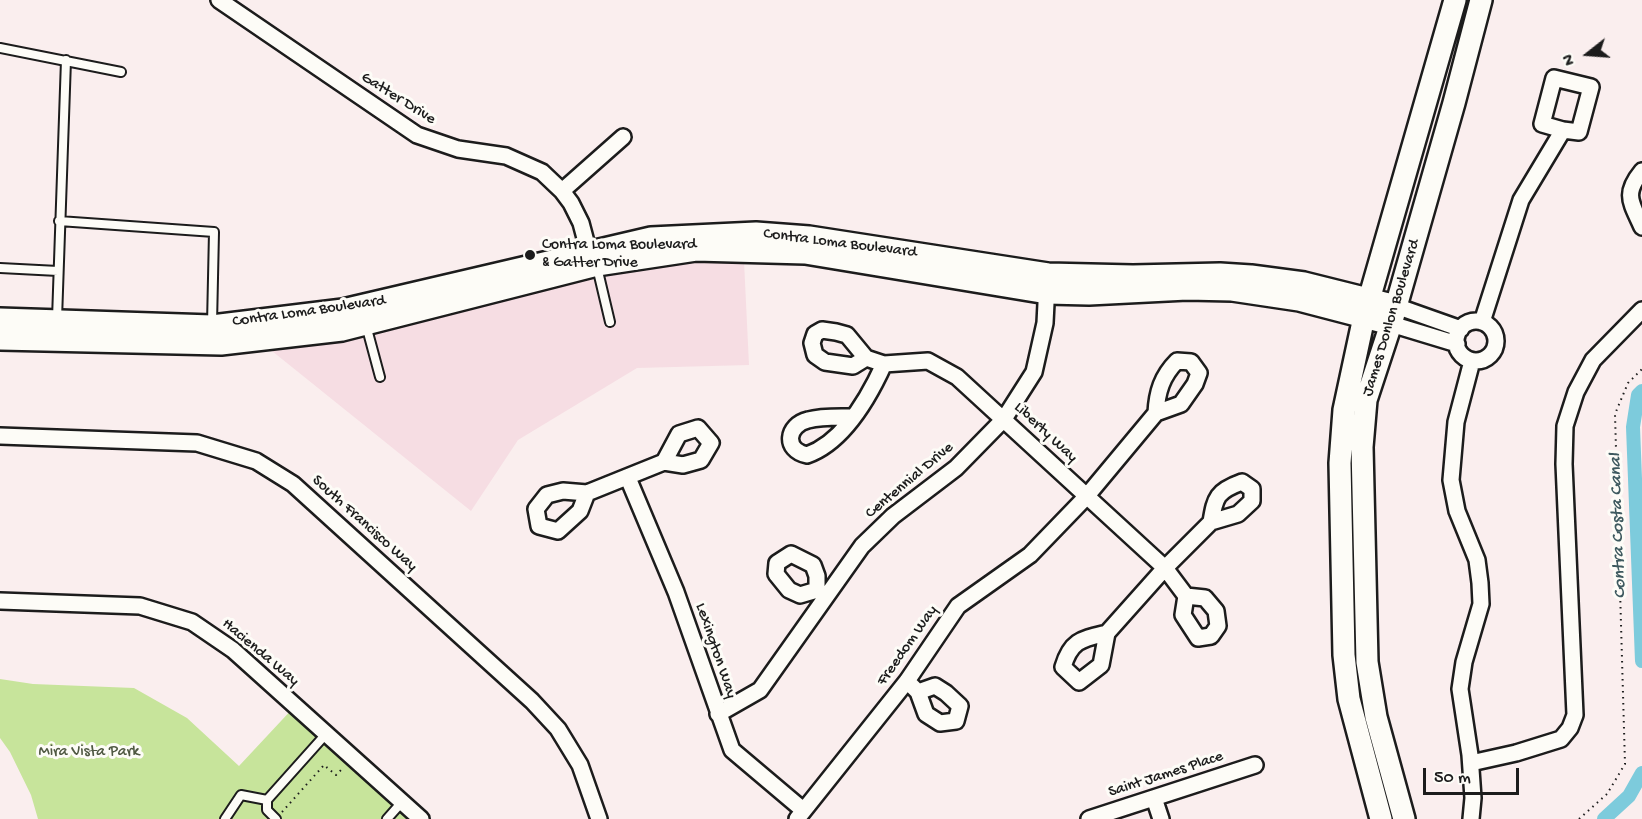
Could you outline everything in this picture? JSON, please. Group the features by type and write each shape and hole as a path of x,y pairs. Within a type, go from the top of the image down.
{"main road":[{"name":"James Donlon Boulevard","path":"1381,819 1349,699 1344,655 1340,463 1344,410 1367,308 1455,0"},
{"name":"James Donlon Boulevard","path":"1404,819 1376,717 1367,662 1362,447 1366,400 1452,113 1481,0"},
{"name":"Contra Loma Boulevard","path":"0,339 221,344 342,330 593,259 651,238 756,233 809,237 1047,283 1133,276 1220,274 1251,276 1304,283 1367,308 1393,315"},
{"name":"Contra Loma Boulevard","path":"0,319 212,326 343,310 593,259"}],"street":[{"name":"Gatter Drive","path":"219,0 417,135 452,147 518,160 542,172 562,191 581,223 593,259"},
{"path":"1482,322 1521,200 1563,129"},
{"path":"562,191 623,137"},
{"path":"1642,171 1633,182 1629,193 1642,227"},
{"name":"Centennial Drive","path":"718,714 760,690 822,593 861,546 892,516 956,468 1004,419 1034,372 1045,323 1047,283"},
{"path":"1471,763 1516,753 1561,739 1570,728 1575,715 1564,464 1565,426 1576,392 1593,360 1642,310"},
{"path":"1393,315 1459,337"},
{"path":"1470,322 1482,322 1493,330 1495,350 1486,359 1472,361 1462,355 1459,337 1470,322"},
{"path":"853,417 869,397 884,364 866,358"},
{"name":"Liberty Way","path":"884,364 928,361 957,377 1165,568 1186,596"},
{"path":"1471,819 1473,798 1471,763 1460,689 1464,662 1481,604 1480,583 1477,560 1457,511 1451,480 1456,422 1472,361"},
{"name":"Freedom Way","path":"800,814 907,681 958,606 1030,555 1086,497 1156,413"},
{"name":"South Francisco Way","path":"0,436 197,443 256,461 293,484 532,701 558,729 580,765 599,819"},
{"path":"587,493 664,462"},
{"name":"Lexington Way","path":"628,478 676,592 732,750 800,814"},
{"path":"1107,633 1165,568 1211,522"},
{"name":"Hacienda Way","path":"0,601 140,606 192,622 233,650 421,819"},
{"path":"907,681 918,692"},
{"name":"Saint James Place","path":"1089,819 1255,765"},
{"path":"1154,798 1161,819"}],"lane":[{"path":"0,48 121,72"},
{"path":"57,320 66,60"},
{"path":"60,221 214,232 212,326"},
{"path":"593,259 610,321"},
{"path":"0,268 58,271"},
{"path":"366,324 380,377"},
{"path":"276,819 267,810 267,800 326,734"},
{"path":"225,819 241,795 267,800"},
{"path":"387,819 402,802"}],"path":[{"path":"1579,819 1607,794 1625,764 1615,414 1628,383 1642,369"},
{"path":"276,819 324,765 336,776 352,758"}],"shaded area":[{"path":"744,261 749,365 637,368 518,440 471,511 272,351 661,263"}],"green space":[{"name":"Mira Vista Park","path":"0,679 33,684 134,688 187,718 239,766 295,706 421,819 38,819 31,795 10,752 0,738"}],"waterway":[{"name":"Contra Costa Canal","path":"1642,391 1638,395 1633,427 1642,661"},
{"name":"Contra Costa Canal","path":"1604,819 1629,796 1642,773"}],"place":[{"name":"Contra Loma Boulevard & Gatter Drive","path":"530,255"}]}
